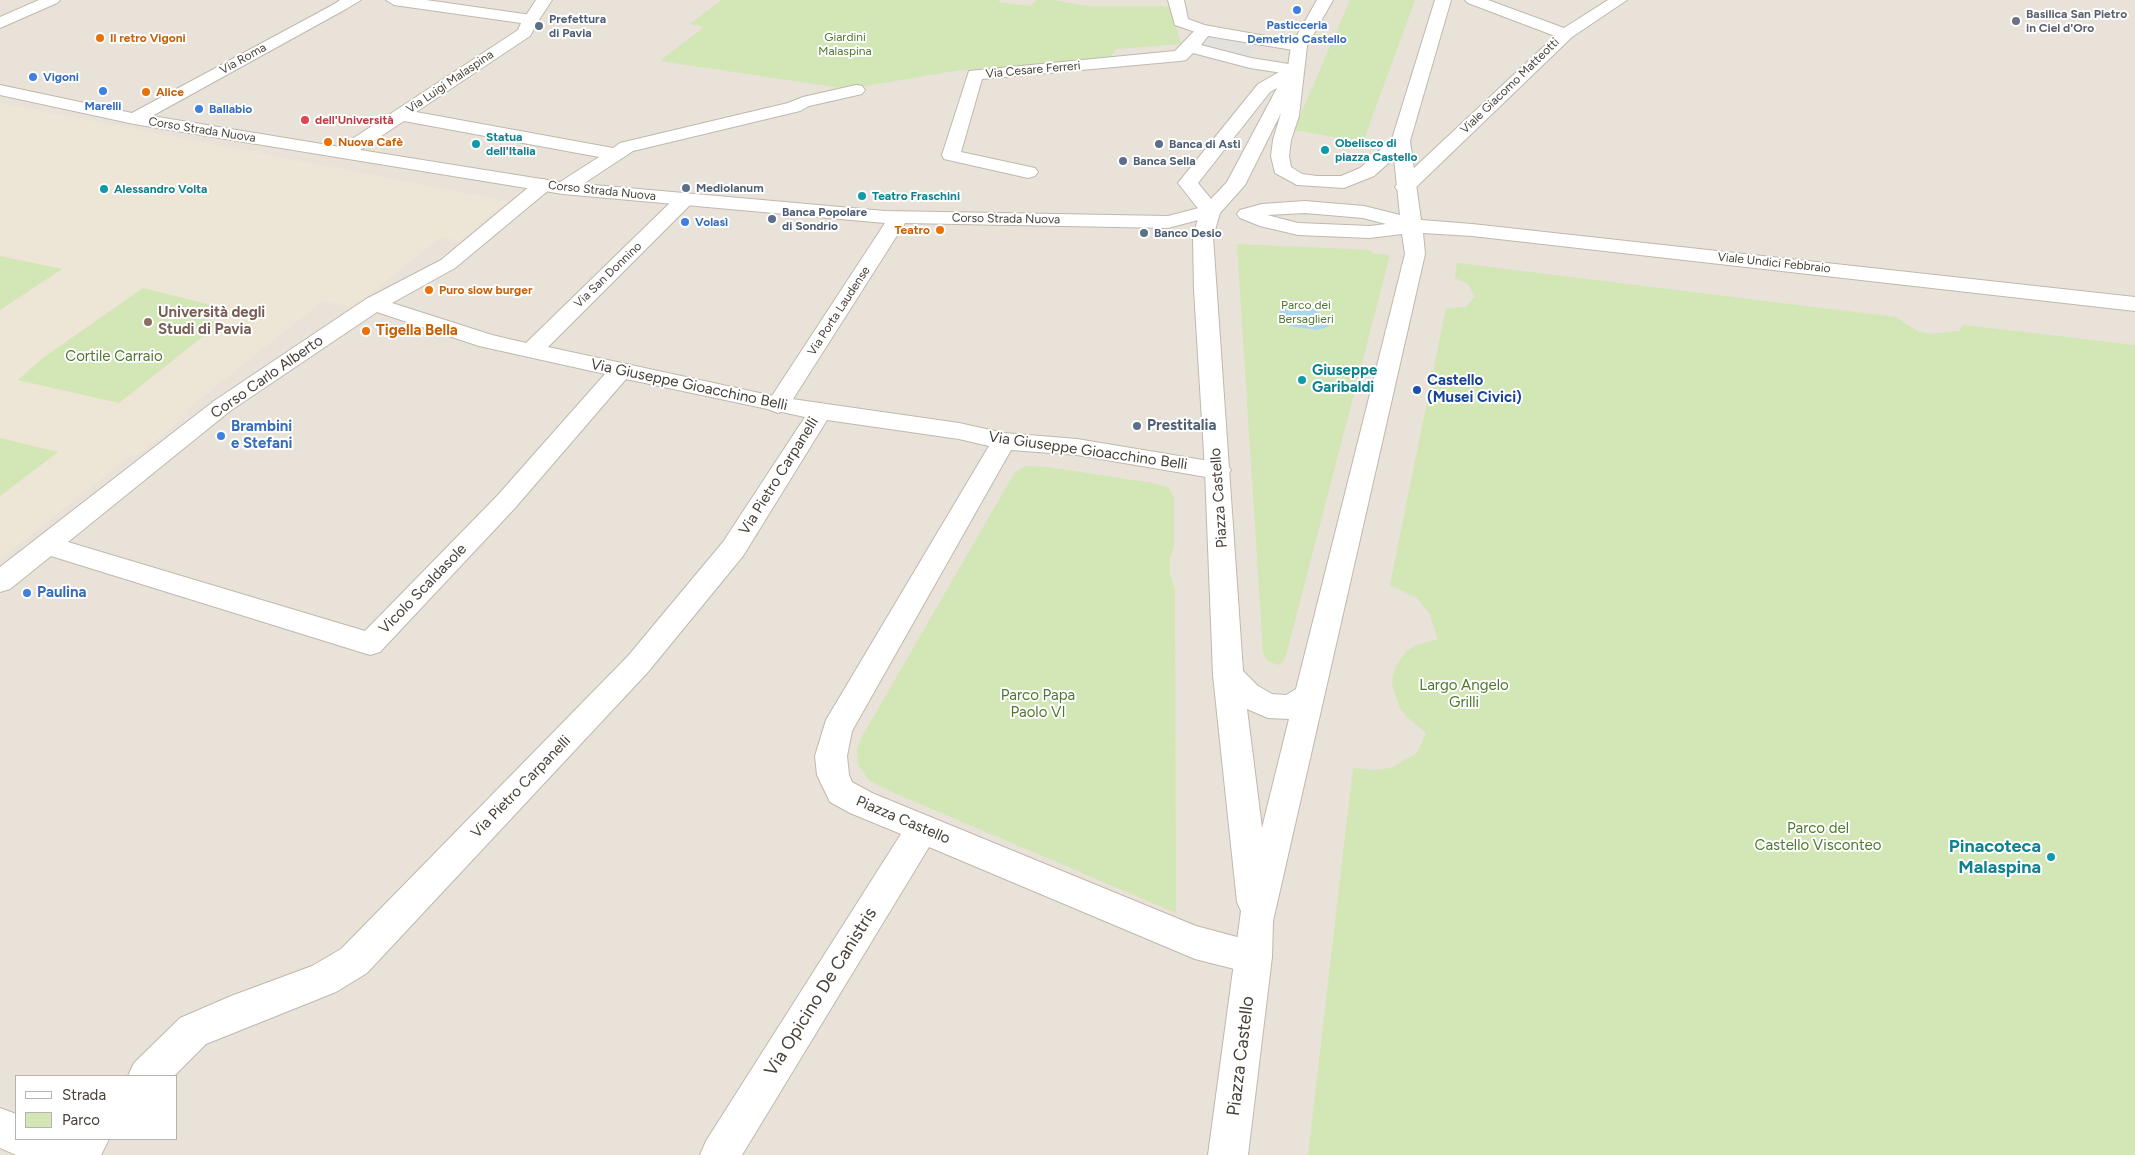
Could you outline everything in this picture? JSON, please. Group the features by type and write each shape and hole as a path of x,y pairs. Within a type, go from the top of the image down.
{"street":[{"path":"0,23 52,0"},
{"path":"394,0 531,20"},
{"name":"Via Luigi Malaspina","path":"343,153 524,33 544,0"},
{"path":"1176,0 1181,22 1204,30 1299,46"},
{"path":"1325,0 1299,46 1290,116 1282,140 1280,156 1282,169 1288,175 1310,182 1344,182 1367,172 1401,141"},
{"path":"1295,70 1264,88 1188,182 1210,211 1250,214 1267,222 1298,229 1365,232 1413,226 1401,141 1443,0"},
{"name":"Viale Giacomo Matteotti","path":"1406,187 1566,34 1473,0"},
{"path":"1566,34 1619,0"},
{"name":"Via Roma","path":"134,119 346,3"},
{"path":"1204,30 1190,47 1250,62 1295,70"},
{"name":"Via Cesare Ferreri","path":"1028,172 951,155 975,75 1180,56 1190,47"},
{"path":"1210,211 1235,185 1295,70"},
{"name":"Corso Strada Nuova","path":"0,90 134,119 553,186 899,217 1168,222 1210,211"},
{"name":"Corso Carlo Alberto","path":"0,582 222,406 374,304 448,264 553,186 627,147 794,107 803,102 856,90"},
{"path":"401,115 616,154"},
{"name":"Via San Donnino","path":"531,351 685,199"},
{"name":"Piazza Castello","path":"1210,211 1203,237 1205,290 1218,470 1228,675 1256,921 1254,957 1228,1155"},
{"name":"Via Porta Laudense","path":"778,405 899,217"},
{"name":"Piazza Castello","path":"1256,921 1312,696 1415,254 1413,226"},
{"name":"Viale Undici Febbraio","path":"1413,226 1640,248 2135,304"},
{"name":"Via Giuseppe Gioacchino Belli","path":"374,304 487,341 778,405 959,431 1004,441 1077,447 1218,470"},
{"name":"Vicolo Scaldasole","path":"46,545 370,644 506,502 621,370"},
{"name":"Via Pietro Carpanelli","path":"148,1075 193,1031 231,1014 323,980 354,961 638,664 733,549 821,410"},
{"name":"Piazza Castello","path":"1004,441 837,729 831,756 833,775 841,792 922,829 1196,942 1254,957"},
{"path":"1228,675 1247,695 1268,706 1290,707 1312,696"},
{"name":"Via Opicino De Canistris","path":"720,1155 922,829"},
{"path":"0,1127 15,1134"},
{"path":"27,1140 58,1155"},
{"path":"77,1155 88,1140"}],"shaded area":[{"path":"0,0 2135,0 2135,1155 0,1155"},
{"path":"1202,27 1264,38 1242,66 1178,53"},
{"name":"Università degli Studi di Pavia","path":"0,103 508,201 460,241 441,237 354,308 323,301 185,411 190,413 138,455 133,454 0,560"}],"green space":[{"name":"Giardini Malaspina","path":"722,0 1000,0 998,2 1030,6 1037,0 1051,0 1089,6 1171,6 1181,44 1116,49 1109,60 960,70 848,89 660,61 704,27 690,24"},
{"path":"1350,0 1415,0 1363,142 1294,130"},
{"name":"Parco dei Bersaglieri","path":"1237,244 1371,250 1372,253 1390,255 1285,659 1279,665 1267,661 1263,652"},
{"path":"0,256 62,269 0,310"},
{"name":"Parco del Castello Visconteo","path":"1457,263 1896,317 1917,331 1930,334 1959,331 1964,325 2135,345 2135,1155 1308,1155 1353,768 1374,770 1391,768 1417,753 1426,733 1406,716 1399,706 1392,685 1393,675 1396,666 1407,651 1416,645 1438,639 1429,613 1417,598 1390,585 1446,308 1466,307 1475,296 1468,284 1455,278"},
{"name":"Cortile Carraio","path":"143,288 211,305 198,317 220,323 119,403 18,380 43,358"},
{"path":"0,438 58,452 0,496"},
{"name":"Parco Papa Paolo VI","path":"1027,466 1048,467 1152,483 1168,487 1174,497 1174,547 1170,558 1170,575 1175,589 1176,913 885,789 869,780 858,765 857,748 863,735 1015,472"}],"water":[{"path":"1284,307 1314,309 1330,321 1328,327 1317,330 1290,326 1279,319 1280,309"}],"place":[{"name":"Pasticceria Demetrio Castello","path":"1297,10"},
{"name":"Basilica San Pietro in Ciel d'Oro","path":"2016,21"},
{"name":"Prefettura di Pavia","path":"539,26"},
{"name":"Il retro Vigoni","path":"100,38"},
{"name":"Vigoni","path":"33,77"},
{"name":"Marelli","path":"103,91"},
{"name":"Alice","path":"146,92"},
{"name":"Ballabio","path":"199,109"},
{"name":"dell'Università","path":"305,120"},
{"name":"Nuova Cafè","path":"328,142"},
{"name":"Statua dell'Italia","path":"476,144"},
{"name":"Banca di Asti","path":"1159,144"},
{"name":"Obelisco di piazza Castello","path":"1325,150"},
{"name":"Banca Sella","path":"1123,161"},
{"name":"Mediolanum","path":"686,188"},
{"name":"Alessandro Volta","path":"104,189"},
{"name":"Teatro Fraschini","path":"862,196"},
{"name":"Banca Popolare di Sondrio","path":"772,219"},
{"name":"Volasì","path":"685,222"},
{"name":"Teatro","path":"940,230"},
{"name":"Banco Desio","path":"1144,233"},
{"name":"Puro slow burger","path":"429,290"},
{"name":"Università degli Studi di Pavia","path":"148,322"},
{"name":"Tigella Bella","path":"366,331"},
{"name":"Giuseppe Garibaldi","path":"1302,380"},
{"name":"Castello (Musei Civici)","path":"1417,390"},
{"name":"Prestitalia","path":"1137,426"},
{"name":"Brambini e Stefani","path":"221,436"},
{"name":"Paulina","path":"27,593"},
{"name":"Pinacoteca Malaspina","path":"2051,857"}],"park label":[{"name":"Largo Angelo Grilli","path":"1464,694"}]}
